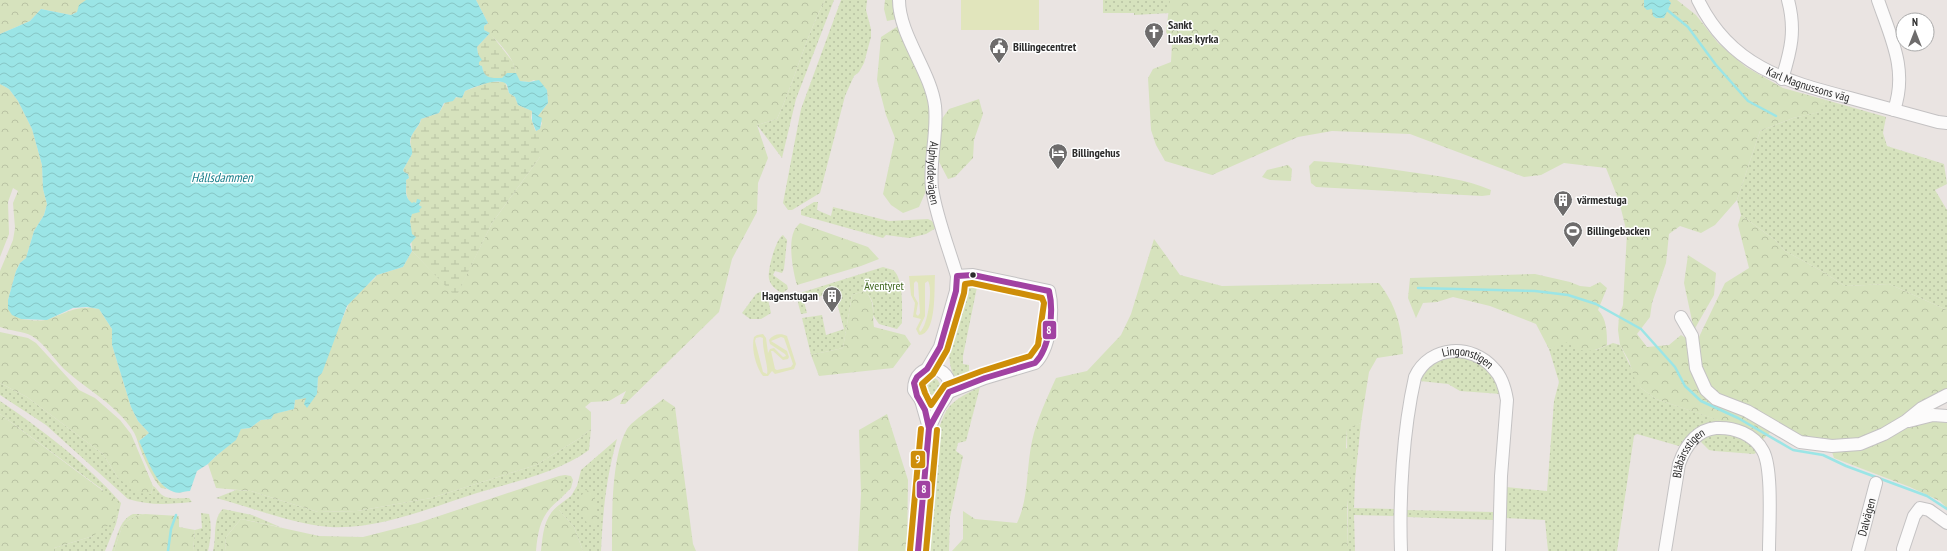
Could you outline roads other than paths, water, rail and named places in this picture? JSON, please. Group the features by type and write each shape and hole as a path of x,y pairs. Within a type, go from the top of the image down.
{"street":[{"name":"Alphyddevägen","path":"899,0 903,20 928,83 935,106 932,188 957,276 956,291 940,347 927,369"},
{"name":"Karl Magnussons väg","path":"1698,0 1708,20 1741,55 1762,69 1782,78 1894,110 1947,123"},
{"path":"1782,78 1793,41 1791,11 1788,0"},
{"path":"1878,0 1895,48 1900,69 1899,93 1894,110"},
{"path":"921,400 933,404 947,395 985,378 1026,367 1035,363 1041,357 1046,347 1052,303 1049,291 973,275 957,276"},
{"path":"1681,317 1692,336 1696,368 1706,390 1716,399 1752,414 1800,442 1832,446 1860,444 1884,434 1906,421 1922,408 1947,395"},
{"name":"Alphyddevägen","path":"940,347 945,374"},
{"name":"Lingonstigen","path":"1401,551 1400,513 1403,462 1415,377 1421,366 1432,357 1455,351 1474,354 1488,363 1498,374 1507,400 1501,476 1499,551"},
{"path":"918,551 929,428 921,400 917,396 914,383 917,377 927,369 937,369 945,374 948,380 947,395 929,428"},
{"path":"1906,421 1933,416 1947,416"},
{"name":"Blåbärsstigen","path":"1665,551 1679,464 1686,446 1705,431 1723,428 1742,432 1751,437 1764,451 1768,477 1769,551"},
{"name":"Dalvägen","path":"1858,551 1876,483"},
{"path":"1903,549 1914,516 1920,508 1929,510 1947,523"}],"water":[{"name":"Hållsdammen","path":"86,0 476,0 488,23 484,26 484,30 490,33 477,47 478,54 482,60 479,62 479,65 482,66 486,76 491,78 502,78 507,73 516,73 520,81 529,82 539,80 547,90 548,103 538,116 542,118 540,129 536,131 532,121 532,111 518,105 515,97 509,93 507,85 499,82 487,83 465,91 462,98 456,97 453,101 444,103 439,113 421,119 410,139 412,154 403,170 408,174 409,178 406,180 407,198 412,203 416,203 417,199 421,200 419,205 422,207 419,210 420,212 412,214 410,221 412,234 416,237 410,244 412,251 403,267 377,275 347,306 322,373 318,377 317,394 307,408 304,404 306,398 295,400 294,409 274,414 271,419 261,420 250,428 241,429 236,440 208,464 197,471 190,491 176,493 167,489 152,470 139,441 149,433 138,421 131,407 112,345 112,329 99,309 87,307 73,308 47,320 21,319 12,315 8,309 8,300 16,271 20,263 26,258 34,231 44,215 47,204 43,189 42,165 32,129 18,101 9,89 0,84 0,34 30,21 41,9 71,15 77,12 79,5"},
{"path":"1644,0 1669,0 1671,3 1664,18 1656,18 1653,16 1652,9 1647,10 1644,7"}],"waterway":[{"path":"1666,9 1688,27 1716,65 1748,101 1776,116"},
{"path":"1418,288 1535,291 1568,295 1596,304 1641,329 1675,367 1685,386 1701,401 1738,418 1793,450 1823,455 1846,466 1927,496 1947,509"},
{"path":"168,551 171,529 176,515"}],"place":[{"name":"Sankt Lukas kyrka","path":"1154,49"},
{"name":"Billingecentret","path":"999,64"},
{"name":"Billingehus","path":"1058,170"},
{"name":"värmestuga","path":"1563,217"},
{"name":"Billingebacken","path":"1573,248"},
{"name":"Hagenstugan","path":"832,313"}],"park label":[{"name":"Äventyret","path":"884,286"}]}
